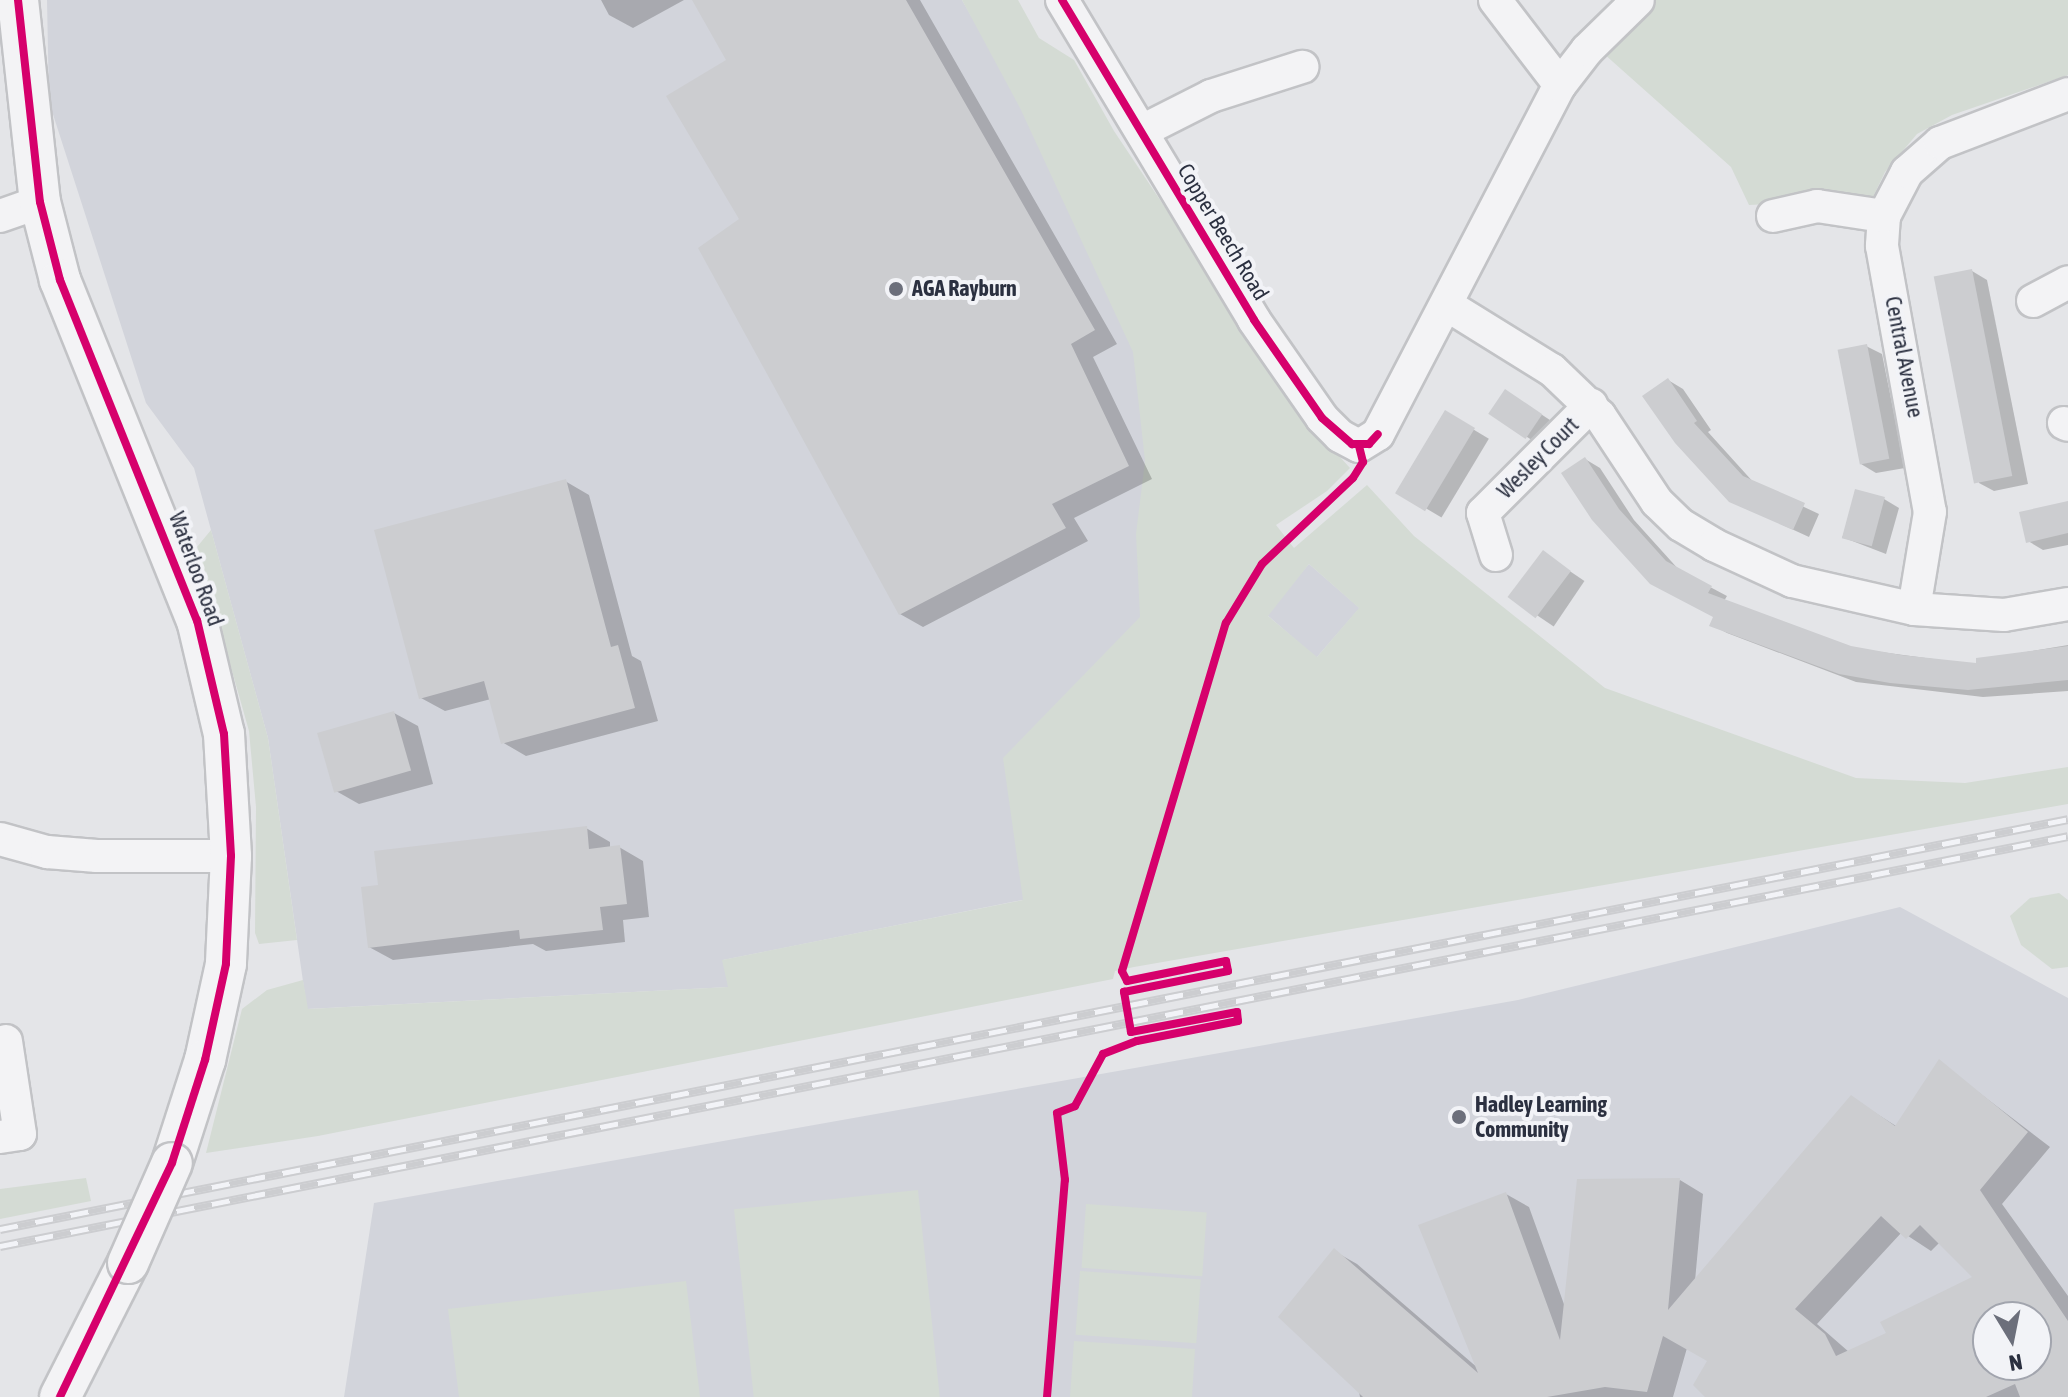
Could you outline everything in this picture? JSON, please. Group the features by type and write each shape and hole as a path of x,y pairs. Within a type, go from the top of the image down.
{"street":[{"name":"Waterloo Road","path":"18,0 40,202 60,280 197,620 224,734 231,856 226,964 205,1060 172,1163 128,1263 60,1397"},
{"name":"Copper Beech Road","path":"1062,0 1254,320 1322,418 1352,444 1369,444 1378,434 1560,85 1587,50 1638,0"},
{"path":"1495,0 1560,85"},
{"path":"1142,131 1211,96 1302,67"},
{"path":"1773,216 1817,206 1884,216 1907,172 1940,143 2068,94"},
{"path":"0,216 40,202"},
{"name":"Central Avenue","path":"1884,216 1882,246 1930,512 1914,609"},
{"path":"2033,301 2068,282"},
{"path":"1447,305 1552,370 1591,405 1657,502 1681,525 1792,581 1914,609 2004,615 2068,604"},
{"name":"Wesley Court","path":"1496,555 1483,513 1591,405"},
{"path":"0,839 47,852 97,856 231,856"},
{"path":"0,1137 20,1134 5,1061"}],"shaded area":[{"path":"47,0 962,0 1267,531 1142,876 723,960 729,987 307,1009 268,738 194,468 146,403 49,102"},
{"path":"962,0 1018,0 1039,38 1074,60 1114,131 1309,423 1350,468 1327,491 1276,525 1294,548 1367,485 1414,536 1605,688 1856,778 1965,783 2068,767 2068,804 1134,967 1115,971 1113,979 318,1136 206,1153 242,1009 267,990 303,980 308,1009 728,987 722,960 1023,900 1003,758 1140,617 1136,534 1145,461 1133,352 1020,108","holes":["1309,564 1359,608 1317,657 1268,616"]},
{"path":"1656,0 2068,0 2068,75 1952,115 1917,134 1885,172 1872,199 1749,205 1731,167 1603,53"},
{"path":"211,530 268,738 297,940 259,944 255,933 256,807 249,731 197,547"},
{"path":"1309,564 1360,608 1316,658 1266,614"},
{"path":"2059,893 2068,900 2068,967 2052,969 2021,945 2010,916 2030,898"},
{"name":"Hadley Learning Community","path":"1900,907 2068,998 2068,1397 344,1397 374,1203 1518,1000"},
{"path":"86,1178 91,1201 0,1219 0,1189"},
{"path":"918,1190 940,1397 754,1397 734,1209"},
{"path":"1086,1204 1207,1212 1202,1276 1082,1268"},
{"path":"1080,1271 1201,1279 1196,1343 1076,1335"},
{"path":"686,1281 700,1397 459,1397 448,1309"},
{"path":"1074,1341 1195,1349 1192,1397 1070,1397"}],"building":[{"name":"AGA Rayburn","path":"692,0 906,0 1095,330 1071,344 1129,466 1052,504 1066,528 899,615 698,248 739,219 666,96 726,60"},
{"path":"1972,269 2012,476 1974,484 1934,276"},
{"path":"1867,344 1889,459 1860,465 1838,350"},
{"path":"1668,378 1697,421 1694,423 1743,476 1805,503 1793,530 1729,502 1675,443 1642,396"},
{"path":"1505,389 1542,414 1526,439 1488,414"},
{"path":"1445,410 1475,428 1425,511 1395,493"},
{"path":"1585,457 1619,509 1666,561 1712,586 1708,593 1851,646 1901,655 1976,663 1976,658 2068,646 2068,680 1968,690 1890,683 1839,674 1709,626 1713,617 1650,584 1592,520 1561,473"},
{"path":"566,479 611,647 618,645 635,708 501,744 484,681 419,699 374,530"},
{"path":"1855,489 1885,497 1872,546 1842,538"},
{"path":"2068,501 2068,533 2026,543 2019,512"},
{"path":"1543,550 1571,571 1535,618 1507,597"},
{"path":"394,711 411,771 334,793 317,733"},
{"path":"587,826 589,849 620,845 627,904 600,907 603,930 520,939 519,930 368,948 361,887 378,885 374,851"},
{"path":"1939,1059 2028,1132 1980,1190 2068,1321 2068,1397 2020,1397 2015,1384 1986,1397 1705,1397 1693,1385 1707,1361 1663,1336 1647,1392 1605,1387 1547,1397 1363,1397 1278,1317 1334,1248 1478,1373 1418,1225 1506,1192 1560,1340 1577,1179 1680,1178 1668,1310 1851,1095 1895,1126","holes":["1881,1216 1906,1239 1920,1225 1972,1277 1880,1322 1886,1333 1836,1356 1825,1334 1795,1309"]}],"railway":[{"path":"0,1229 2068,819"},
{"path":"0,1246 2068,836"}],"cycle path":[{"path":"18,0 40,202 60,280 197,620 224,734 231,856 226,964 205,1060 172,1163 60,1397"},
{"path":"1062,0 1254,320 1322,418 1352,444 1369,444 1378,434"},
{"path":"1047,1397 1065,1180 1057,1113 1075,1106 1103,1054 1137,1041 1238,1021 1237,1012 1131,1032 1124,992 1228,971 1226,961 1127,981 1122,971 1226,623 1262,564 1353,478 1363,462 1359,446"}],"place":[{"name":"AGA Rayburn","path":"896,289"},
{"name":"Hadley Learning Community","path":"1459,1117"}]}
